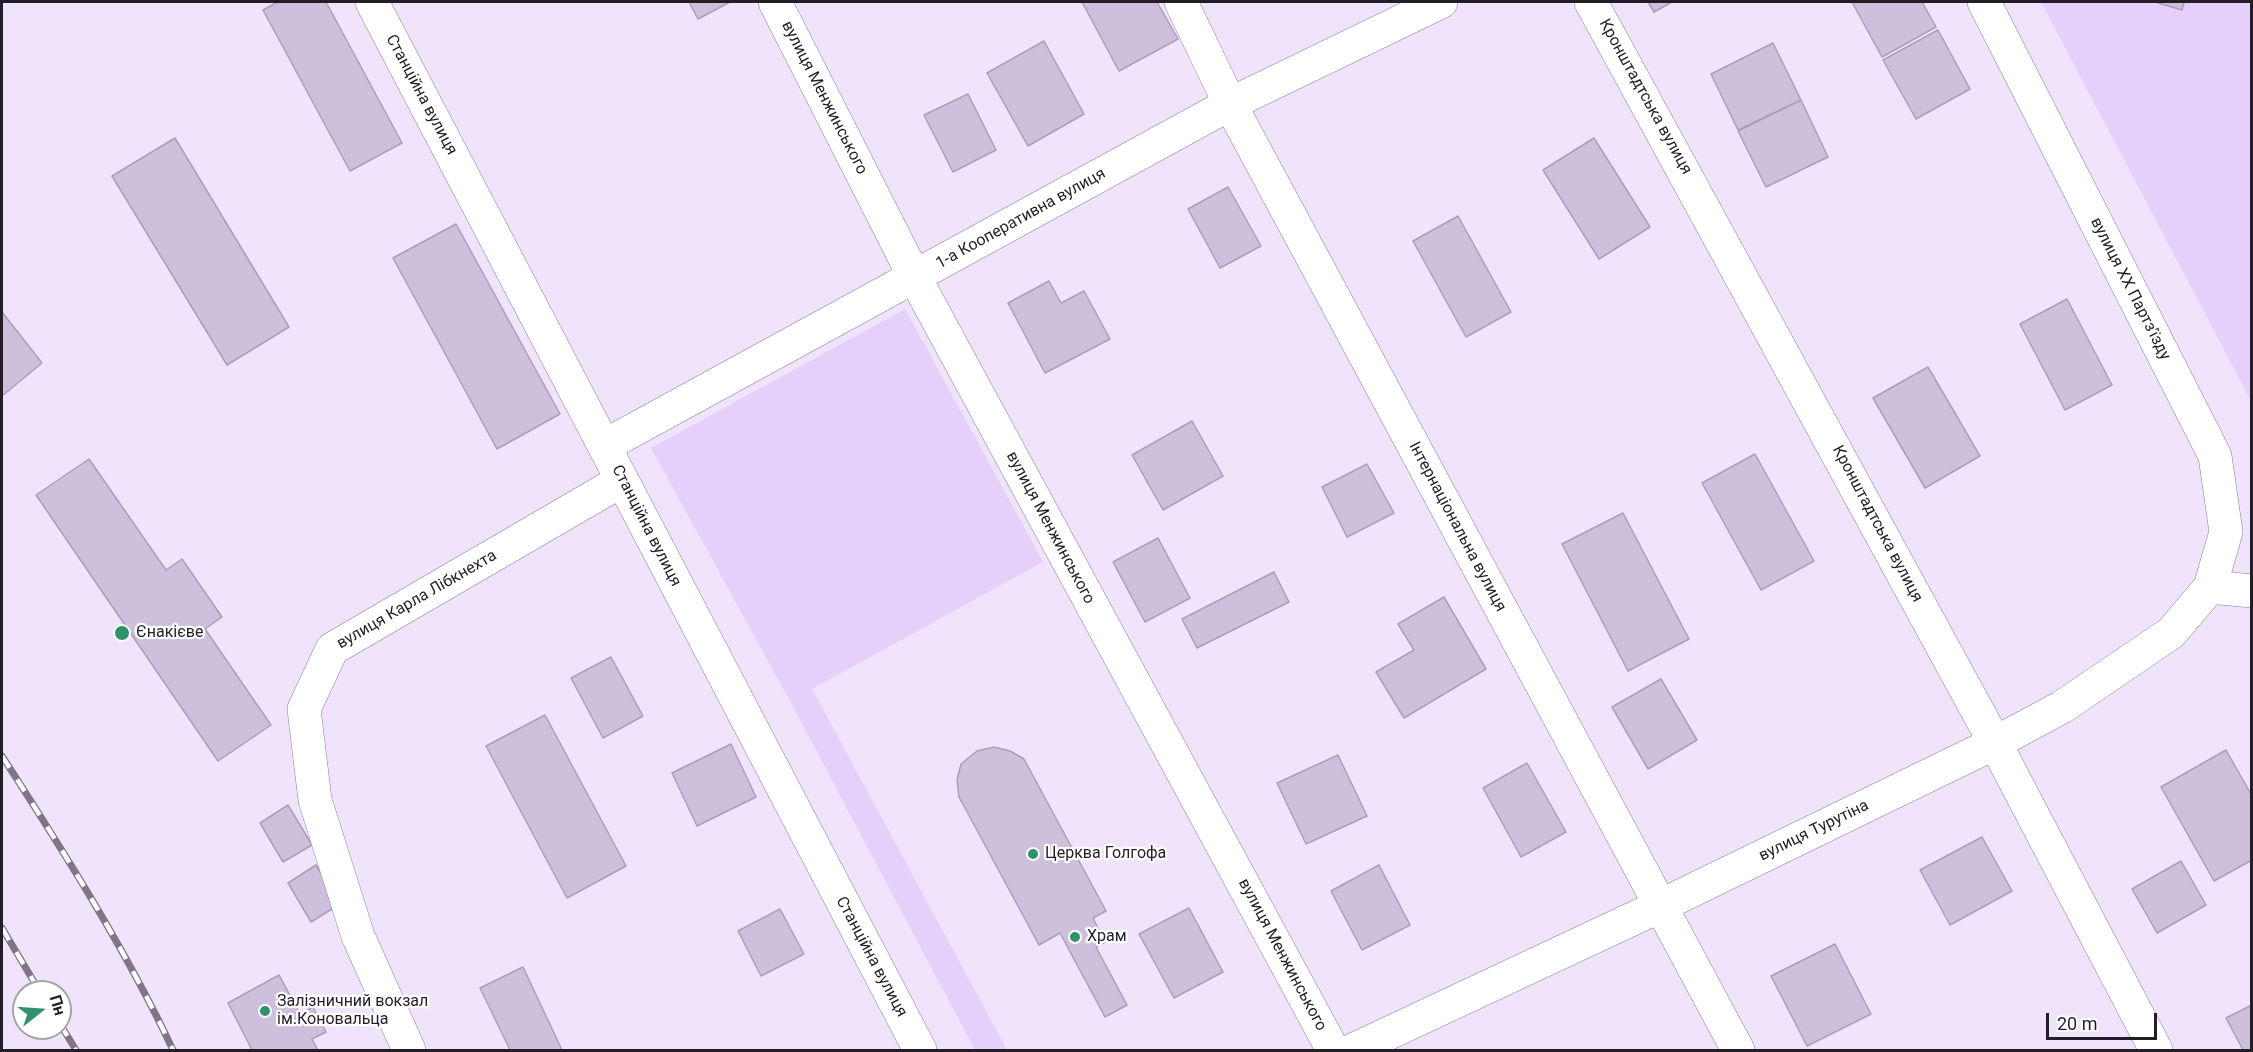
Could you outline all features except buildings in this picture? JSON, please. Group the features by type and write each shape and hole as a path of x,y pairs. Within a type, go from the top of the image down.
{"street":[{"name":"Станційна вулиця","path":"372,2 920,1050"},
{"name":"вулиця Менжинського","path":"776,2 915,278 1333,1050"},
{"name":"Інтернаціональна вулиця","path":"1180,2 1230,104 1738,1050"},
{"name":"1-а Кооперативна вулиця","path":"606,446 1230,104 1442,2"},
{"name":"Кронштадтська вулиця","path":"1591,2 1995,742 2156,1050"},
{"name":"вулиця XX Партз'їзду","path":"1984,2 2215,456 2226,532 2210,587"},
{"name":"вулиця Карла Лібкнехта","path":"409,1050 358,936 315,800 304,709 332,649 621,481"},
{"name":"вулиця Турутіна","path":"1353,1050 1660,906 2062,707 2170,633 2210,587"},
{"path":"2210,587 2252,591"}],"shaded area":[{"path":"2041,2 2251,2 2251,401"},
{"path":"905,309 1043,562 812,689 1007,1050 975,1050 790,701 651,448"}],"railway":[{"path":"2,756 114,937 173,1050"},
{"path":"2,928 33,980"},
{"path":"70,1040 76,1050"}],"place":[{"name":"Єнакієве","path":"122,633"},
{"name":"Церква Голгофа","path":"1033,854"},
{"name":"Храм","path":"1075,937"},
{"name":"Залізничний вокзал ім.Коновальца","path":"265,1011"}]}
